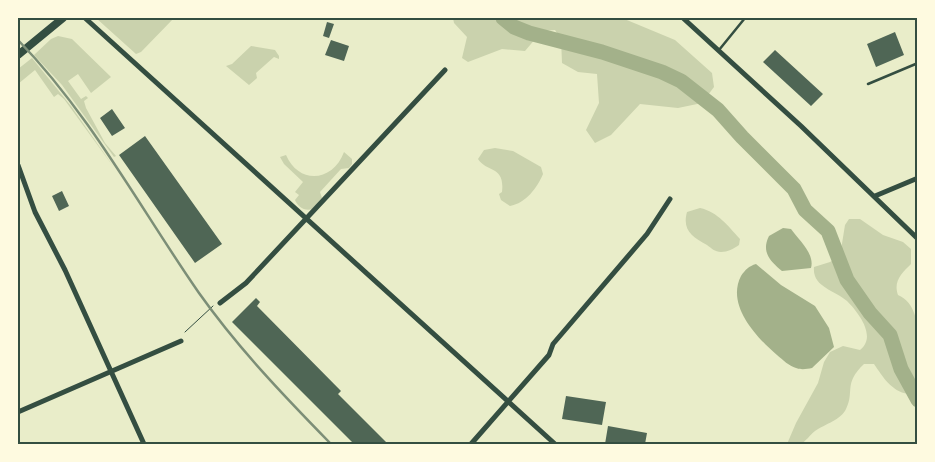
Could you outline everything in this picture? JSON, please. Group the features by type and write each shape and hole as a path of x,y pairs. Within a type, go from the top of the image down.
{"main road":[{"path":"18,55 63,18"}],"street":[{"path":"85,18 555,444"},
{"path":"683,18 875,196 918,240"},
{"path":"220,303 246,283 446,70"},
{"path":"18,165 35,212 144,444"},
{"path":"875,196 918,178"},
{"path":"472,444 549,355 553,344 647,234 670,199"},
{"path":"18,412 181,341"}],"lane":[{"path":"718,51 745,18"},
{"path":"868,84 918,63"}],"path":[{"path":"185,332 210,308 220,303"}],"shaded area":[{"path":"96,18 174,18 141,52 136,54"},
{"path":"453,18 622,18 675,40 712,73 714,87 702,103 678,108 640,104 611,135 595,143 586,130 599,103 597,74 578,72 562,63 561,39 555,30 542,31 525,51 502,49 468,62 462,58 467,37 454,23"},
{"path":"58,36 72,39 111,77 91,93 78,74 68,81 81,99 86,96 88,98 84,101 86,108 105,143 116,156 114,157 62,85 34,55 51,39"},
{"path":"251,46 275,50 279,59 274,57 256,73 257,78 249,85 226,66 232,64"},
{"path":"32,58 71,106 115,169 64,99 58,94 54,97 35,70 18,84 18,69"},
{"path":"495,148 513,151 541,167 543,174 538,184 521,202 510,206 501,200 499,194 502,192 501,177 478,159 484,150"},
{"path":"344,152 352,159 352,164 349,168 341,169 320,192 322,198 312,209 307,210 299,206 295,200 299,195 295,192 303,182 284,164 280,157 286,155 292,165 299,171 307,175 316,176 332,169 339,162"},
{"path":"700,208 722,220 740,239 739,245 728,251 719,252 693,236 686,224 687,212"},
{"path":"849,219 860,219 883,235 903,242 911,249 911,264 899,278 897,290 898,295 907,302 913,311 917,323 916,389 908,394 897,390 888,383 874,364 864,364 851,382 848,403 844,413 815,431 801,444 787,444 818,383 824,362 830,352 843,346 860,350 865,345 867,339 867,332 861,318 847,301 820,284 814,274 814,267 830,262 840,256 845,225"},
{"path":"783,228 791,229 806,247 811,258 811,268 782,271 768,256 766,247 769,236"},
{"path":"756,264 781,285 815,306 829,328 834,347 812,368 798,369 786,363 752,330 740,309 737,287 744,272"}],"building":[{"path":"327,22 334,24 329,38 323,36"},
{"path":"895,32 904,55 876,67 867,44"},
{"path":"331,40 349,46 344,61 325,55"},
{"path":"775,50 823,94 811,106 763,62"},
{"path":"112,109 125,128 112,136 100,118"},
{"path":"145,136 222,244 195,263 119,155"},
{"path":"62,191 69,206 59,211 52,196"},
{"path":"256,298 260,302 257,306 341,391 338,394 388,444 354,444 232,322"},
{"path":"566,396 606,402 602,425 562,419"},
{"path":"608,426 647,433 645,444 605,444"}],"waterway":[{"path":"503,18 514,27 529,33 602,52 662,72 681,81 718,110 794,189 805,210 828,231 847,280 870,313 890,335 901,369 918,400"}],"railway":[{"path":"18,40 44,69 91,130 177,261 229,333 331,444"}]}
